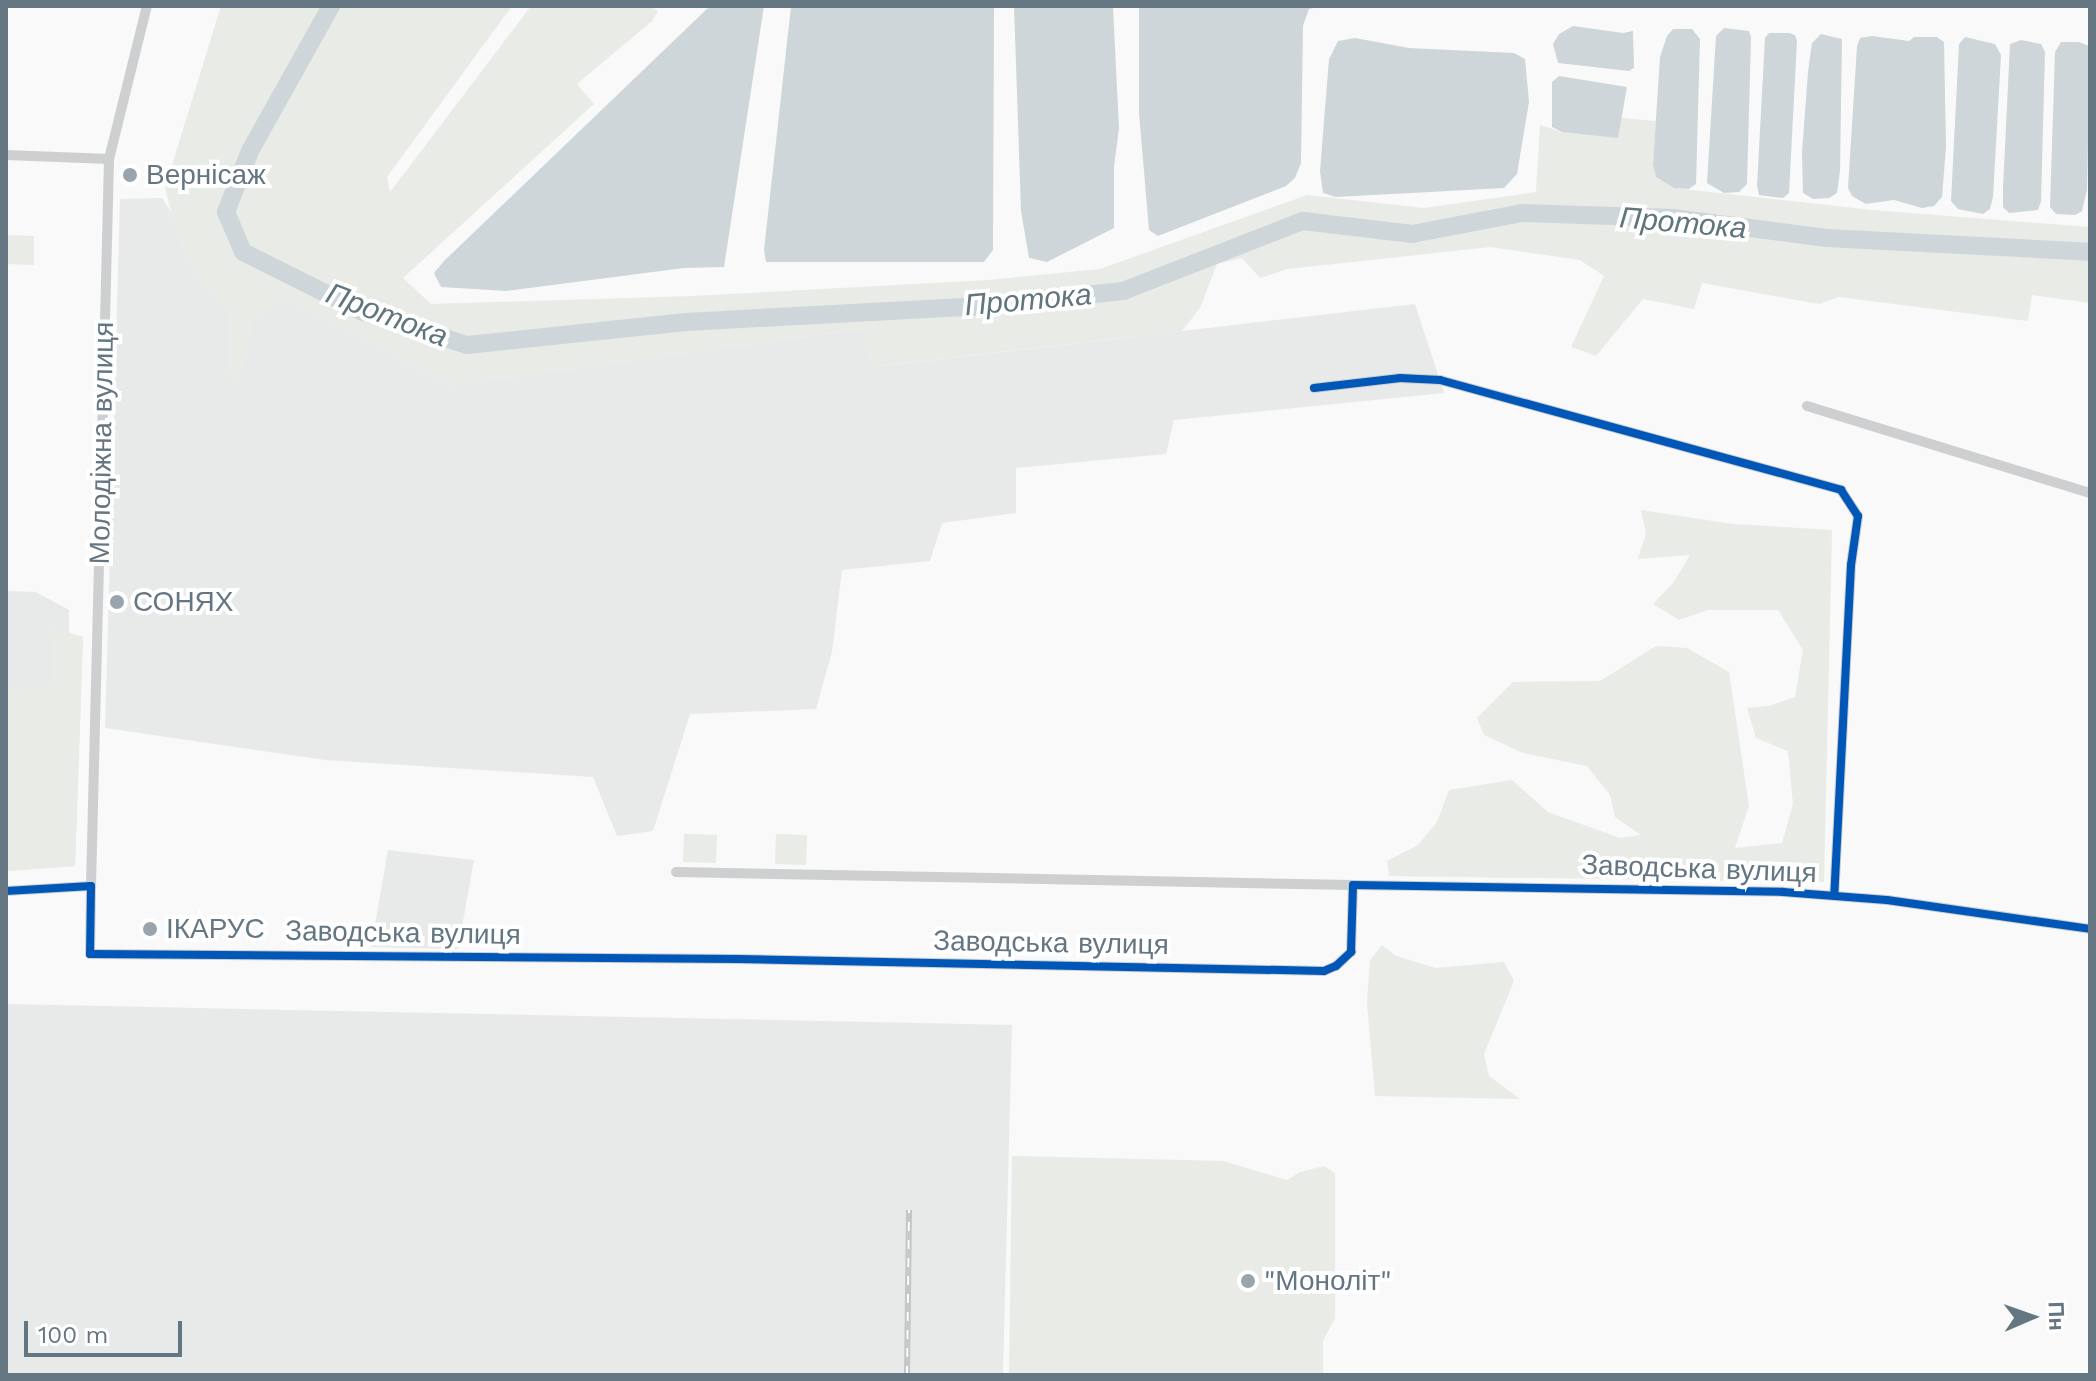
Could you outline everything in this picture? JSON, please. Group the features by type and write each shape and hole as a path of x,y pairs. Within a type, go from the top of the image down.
{"street":[{"name":"Молодіжна вулиця","path":"91,886 109,159 147,6"},
{"path":"6,155 109,159"},
{"path":"1314,388 1400,378 1440,380 1841,490 1858,516 1851,565 1834,896"},
{"path":"1807,406 2090,493"},
{"name":"Заводська вулиця","path":"676,872 1677,888 1903,902 2090,929"},
{"name":"Заводська вулиця","path":"91,886 90,954 738,959 1324,971 1336,966 1351,952 1353,885"},
{"path":"6,891 91,886"}],"shaded area":[{"path":"221,6 512,6 387,177 390,192 531,6 649,6 658,11 652,21 577,84 594,104 403,278 431,304 693,296 988,280 1100,269 1307,195 1424,208 1536,192 1540,125 1562,132 1618,137 1621,118 1656,121 1653,165 1656,177 1674,188 1872,210 2090,227 2090,303 2032,295 2028,321 1839,297 1819,304 1702,283 1694,309 1643,299 1596,356 1571,347 1604,276 1580,260 1490,247 1288,269 1260,278 1242,258 1217,264 1200,308 1182,331 872,367 860,329 452,385 282,298 254,321 244,365 234,383 229,370 229,315 184,259 165,188"},
{"path":"710,6 764,6 724,267 684,268 506,291 441,287 434,273 444,261"},
{"path":"791,6 994,6 993,250 984,262 766,262 764,250"},
{"path":"1014,6 1113,7 1119,128 1114,167 1114,228 1047,262 1029,258 1021,211"},
{"path":"1139,6 1322,6 1309,9 1303,26 1301,163 1295,178 1286,186 1158,236 1149,230 1139,113"},
{"path":"1573,26 1623,33 1633,31 1634,68 1629,71 1558,63 1553,44 1559,34"},
{"path":"1724,28 1749,31 1751,37 1747,184 1739,192 1724,193 1707,183 1716,36"},
{"path":"1673,29 1692,29 1700,39 1696,184 1689,189 1674,188 1656,177 1653,165 1660,57 1667,36"},
{"path":"1769,33 1789,33 1795,35 1797,41 1789,193 1783,198 1759,195 1757,186 1765,38"},
{"path":"1821,34 1842,39 1840,171 1837,193 1829,198 1813,199 1803,193 1802,152 1812,43"},
{"path":"1872,36 1909,41 1914,37 1937,37 1944,42 1946,147 1942,197 1934,206 1922,208 1894,200 1866,204 1852,196 1848,188 1857,46 1860,38"},
{"path":"1965,37 1995,44 2001,55 1993,197 1990,209 1983,214 1958,209 1951,201 1959,44"},
{"path":"1355,38 1409,48 1514,53 1525,59 1529,102 1517,174 1504,188 1336,197 1323,193 1320,171 1329,59 1338,41"},
{"path":"2021,40 2041,44 2045,52 2041,201 2038,210 2009,213 2003,207 2003,188 2010,44"},
{"path":"2061,42 2079,42 2089,46 2090,52 2087,190 2082,211 2075,215 2056,214 2050,207 2055,52"},
{"path":"1559,76 1627,87 1618,138 1562,132 1552,127 1552,82"},
{"path":"162,198 236,310 262,287 452,385 861,329 873,367 1415,304 1444,393 1174,420 1166,454 1016,468 1016,513 942,523 930,561 842,570 832,652 816,709 690,714 653,831 617,836 593,777 325,760 105,728 120,199"},
{"path":"6,235 34,236 34,265 6,264"},
{"path":"1641,510 1733,524 1832,530 1824,882 1389,876 1387,861 1418,845 1437,822 1449,790 1512,780 1548,812 1620,838 1641,835 1615,817 1610,795 1587,766 1523,753 1484,735 1477,718 1513,682 1600,681 1656,646 1687,648 1729,672 1749,806 1735,848 1782,843 1793,804 1788,751 1756,738 1747,708 1769,706 1795,697 1803,650 1778,610 1708,610 1679,620 1653,604 1674,582 1690,555 1638,559 1646,533"},
{"path":"6,591 36,592 69,610 69,633 83,637 75,866 6,871"},
{"path":"50,627 83,637 75,866 6,871 6,686 51,687"},
{"path":"684,834 717,835 716,863 683,862"},
{"path":"776,834 807,835 806,865 775,864"},
{"path":"388,850 474,860 458,949 371,947"},
{"path":"1382,945 1396,956 1436,968 1504,962 1514,981 1484,1054 1489,1076 1520,1099 1375,1096 1367,1003 1370,960"},
{"path":"6,1004 1012,1025 1003,1375 6,1375"},
{"path":"1012,1156 1223,1161 1287,1180 1300,1172 1324,1166 1335,1173 1335,1318 1323,1341 1323,1375 1009,1375"}],"waterway":[{"name":"Протока","path":"331,6 250,151 226,212 243,252 363,312 467,345 686,322 983,306 1123,291 1303,221 1412,234 1522,213 1673,218 1827,238 2090,252"}],"railway":[{"path":"907,1375 909,1210"}],"cycle path":[{"path":"1314,388 1400,378 1440,380 1841,490 1858,516 1851,565 1834,896"},
{"path":"6,891 91,886 90,954 738,959 1324,971 1336,966 1351,952 1353,885 1783,892 1887,900 2090,929"}],"place":[{"name":"Вернісаж","path":"130,175"},
{"name":"СОНЯХ","path":"117,602"},
{"name":"ІКАРУС","path":"150,929"},
{"name":"\"Моноліт\"","path":"1248,1281"}]}
